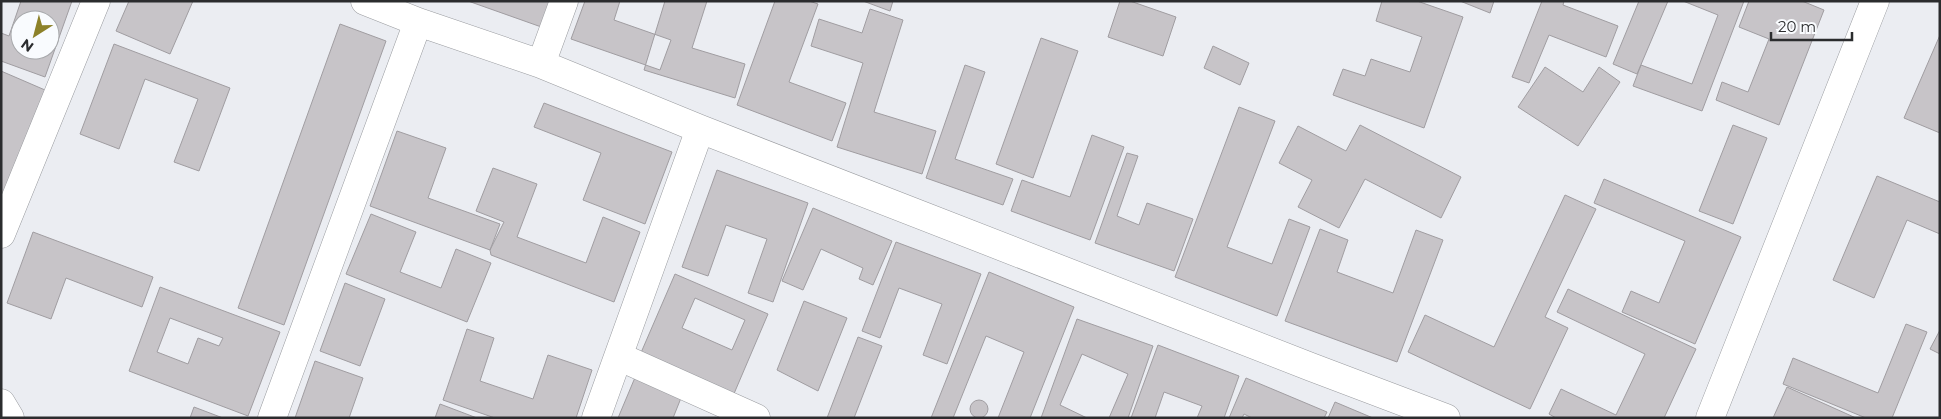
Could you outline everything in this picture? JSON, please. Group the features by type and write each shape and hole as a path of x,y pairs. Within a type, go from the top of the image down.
{"street":[{"path":"1,234 96,1"},
{"path":"364,1 418,22 541,64 700,129 1446,418"},
{"path":"541,64 564,1"},
{"path":"1710,418 1872,2"},
{"path":"272,418 418,22"},
{"path":"596,418 620,357 700,129"},
{"path":"620,357 756,418"},
{"path":"1,403 10,418"}],"building":[{"path":"21,1 72,1 60,35 60,10 18,10"},
{"path":"129,1 193,1 170,54 116,31"},
{"path":"468,1 557,1 547,29"},
{"path":"585,1 620,1 614,20 671,40 660,70 571,39"},
{"path":"665,1 707,1 692,48 745,64 735,98 644,70"},
{"path":"775,1 809,1 818,4 789,82 846,103 832,141 737,105"},
{"path":"863,1 893,1 890,11"},
{"path":"1120,1 1130,1 1176,17 1163,56 1108,37"},
{"path":"1382,1 1417,1 1463,17 1424,128 1333,95 1343,69 1365,76 1371,59 1410,72 1422,37 1376,21"},
{"path":"1460,1 1494,1 1490,13"},
{"path":"1542,1 1564,1 1563,5 1618,26 1606,57 1549,35 1529,83 1512,77"},
{"path":"1639,1 1668,1 1637,74 1613,64"},
{"path":"1683,1 1744,1 1702,111 1633,86 1641,65 1692,84 1718,15"},
{"path":"1749,1 1802,1 1824,10 1779,125 1716,100 1722,82 1748,92 1769,39 1739,27"},
{"path":"870,9 903,20 874,112 936,131 922,174 837,147 863,63 811,46 819,19 862,33"},
{"path":"340,24 386,41 284,325 238,308"},
{"path":"1,33 9,36 10,33 10,60 51,60 45,77 1,61"},
{"path":"1940,35 1940,133 1904,118"},
{"path":"1041,38 1078,51 1033,178 996,164"},
{"path":"114,44 230,88 199,171 174,162 198,99 145,79 119,149 80,134"},
{"path":"1213,46 1249,63 1240,85 1204,68"},
{"path":"965,65 985,72 955,159 1013,179 1003,205 926,178"},
{"path":"1545,67 1583,92 1599,67 1620,82 1578,146 1518,107"},
{"path":"1,71 45,90 1,198"},
{"path":"544,103 672,152 645,224 583,200 601,153 534,127"},
{"path":"1239,107 1275,121 1227,247 1272,264 1289,219 1310,227 1277,316 1175,277"},
{"path":"1360,125 1461,177 1441,218 1365,179 1339,228 1298,207 1312,180 1279,163 1298,126 1346,151"},
{"path":"1733,125 1767,138 1733,224 1699,211"},
{"path":"397,131 446,148 428,198 500,224 490,250 370,206"},
{"path":"1092,135 1124,147 1090,240 1011,211 1022,180 1070,197"},
{"path":"1127,153 1138,156 1117,216 1139,225 1147,203 1193,219 1174,271 1095,243"},
{"path":"493,168 537,184 517,237 586,263 603,217 640,232 614,302 491,255 490,250 504,222 476,211"},
{"path":"717,170 808,203 773,302 748,293 767,239 726,225 708,276 682,267"},
{"path":"1877,176 1940,202 1940,234 1907,220 1874,298 1833,280"},
{"path":"1604,179 1741,237 1695,344 1622,312 1631,291 1659,303 1685,241 1594,203"},
{"path":"1565,195 1596,209 1545,317 1568,328 1530,409 1408,352 1425,315 1494,347"},
{"path":"813,208 892,241 873,285 859,279 863,268 821,249 803,290 782,281"},
{"path":"371,214 416,232 400,272 441,288 456,249 491,263 467,322 346,274"},
{"path":"1320,229 1348,240 1337,272 1393,293 1416,230 1443,240 1397,362 1285,321"},
{"path":"33,232 153,277 142,307 66,278 51,319 7,303"},
{"path":"896,242 981,274 947,364 923,355 942,304 899,288 880,338 862,331"},
{"path":"989,272 1074,307 1030,418 998,418 1024,352 986,336 953,418 931,418"},
{"path":"675,274 768,314 733,396 640,355","holes":["695,298 745,320 732,350 682,328"]},
{"path":"345,283 385,299 360,366 320,351"},
{"path":"160,287 280,332 248,416 129,371","holes":["170,318 223,338 219,346 198,338 188,364 157,352"]},
{"path":"1568,289 1696,349 1664,418 1556,418 1549,414 1561,389 1616,415 1645,354 1557,312"},
{"path":"804,301 847,318 818,391 777,370"},
{"path":"1077,319 1153,346 1128,418 1109,418 1128,374 1082,354 1060,405 1087,418 1041,418"},
{"path":"1906,324 1927,332 1892,418 1866,418 1783,384 1793,358 1878,393"},
{"path":"467,329 494,338 480,381 533,399 548,355 592,370 576,418 495,418 443,400"},
{"path":"1940,330 1940,354 1930,349"},
{"path":"858,337 882,346 854,418 827,418"},
{"path":"1158,345 1239,376 1224,418 1197,418 1202,406 1164,392 1155,418 1131,418"},
{"path":"315,361 363,378 349,418 295,418"},
{"path":"639,368 685,388 673,418 618,418"},
{"path":"1246,378 1327,412 1324,418 1252,418 1244,414 1242,418 1229,418"},
{"path":"1787,387 1856,418 1773,418"},
{"path":"979,400 985,403 988,409 985,415 979,418 973,415 970,409 973,403"},
{"path":"1335,402 1373,418 1328,418"},
{"path":"440,404 477,418 435,418"},
{"path":"194,407 223,418 190,418"}]}
